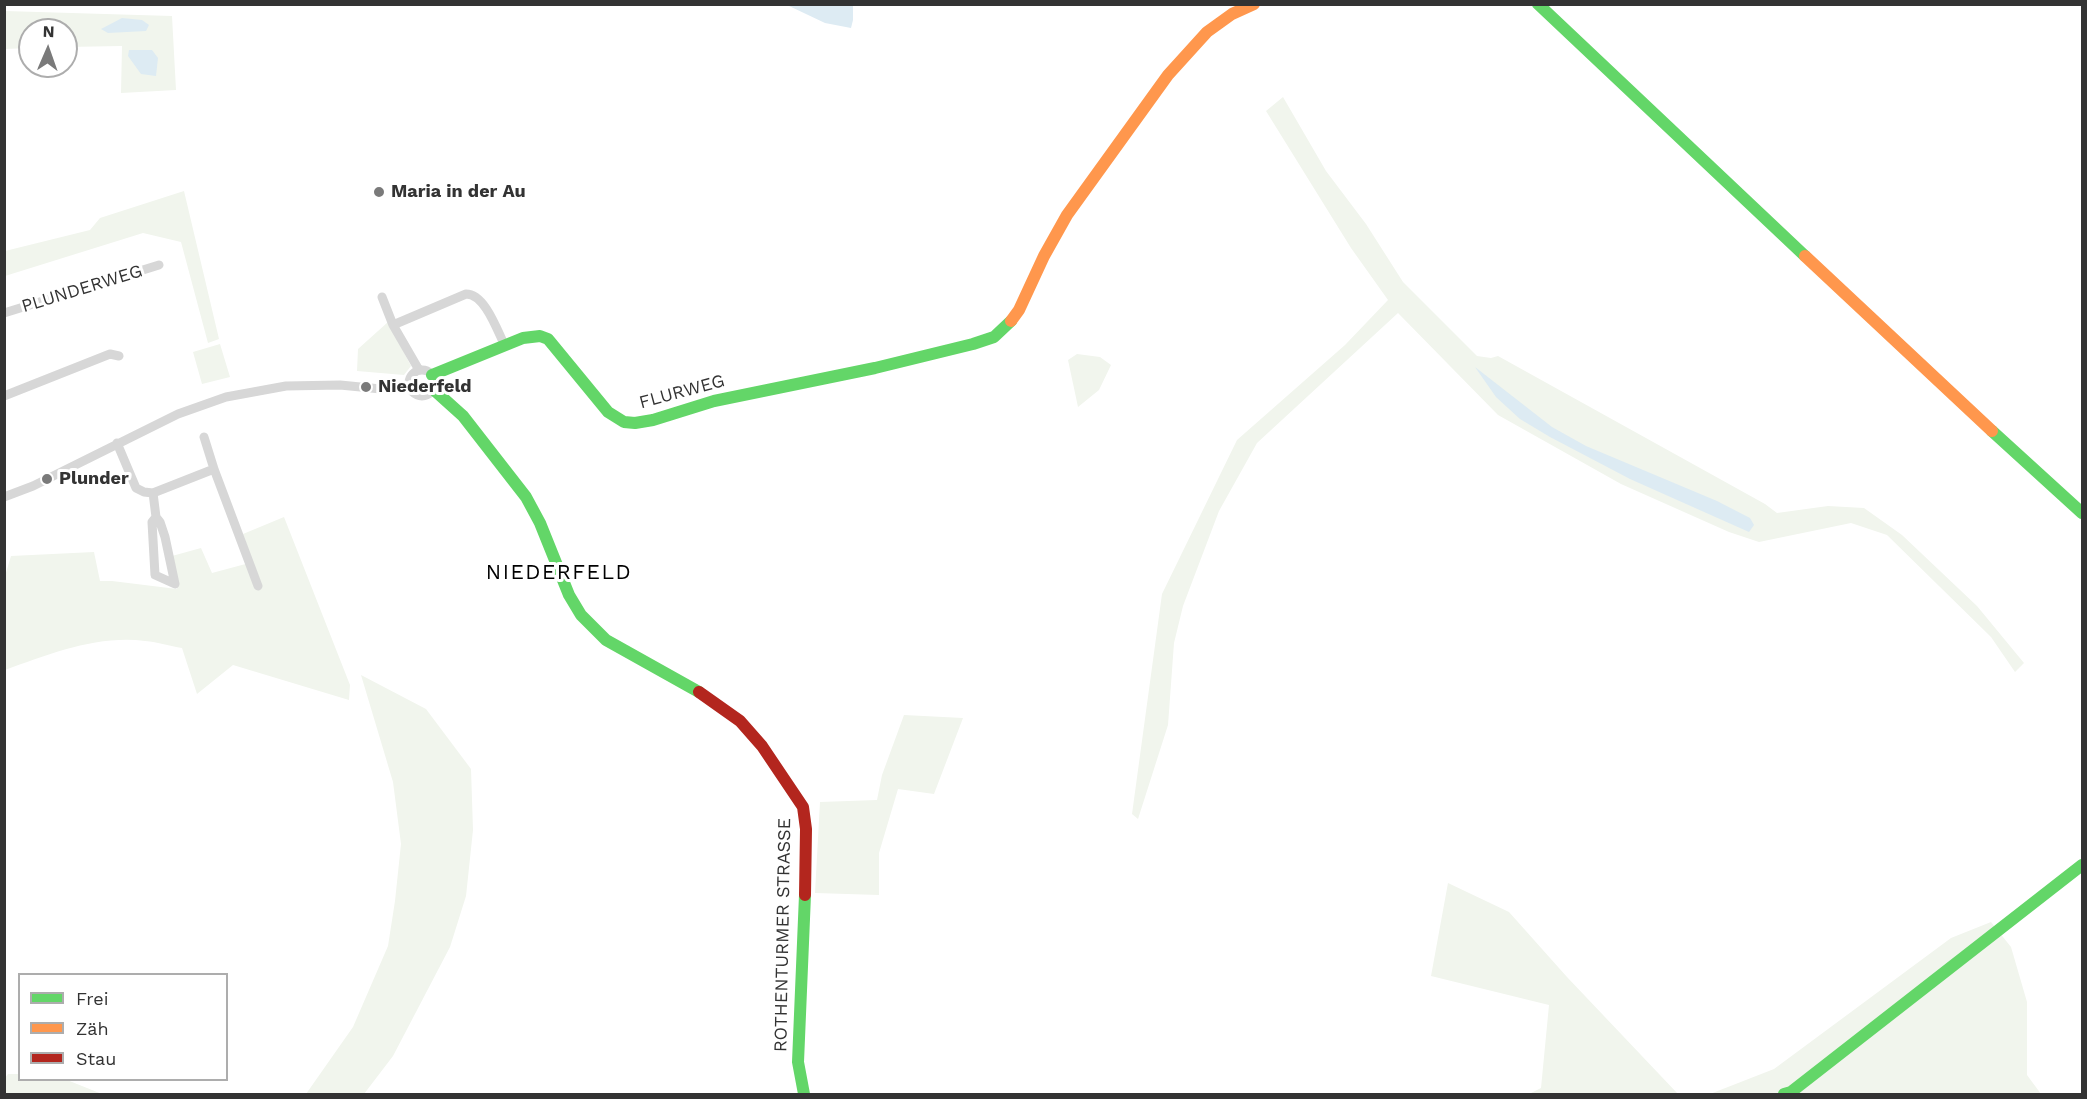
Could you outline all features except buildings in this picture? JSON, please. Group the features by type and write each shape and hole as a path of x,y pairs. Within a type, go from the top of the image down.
{"street":[{"name":"FLURWEG","path":"432,375 532,336 540,336 548,339 608,412 624,422 635,423 670,416 714,401 875,368 994,337 1010,323 1019,309 1044,256 1067,215 1168,75 1207,32 1232,14 1254,4"},
{"path":"1538,4 2082,513"},
{"name":"PLUNDERWEG","path":"4,313 159,265"},
{"path":"393,325 460,296 472,294 482,302 505,346"},
{"path":"382,297 393,325 419,370"},
{"path":"4,396 110,354 119,356"},
{"path":"419,370 432,375 433,390 426,396 416,395 410,388 411,375 419,370"},
{"path":"4,497 33,486 117,443 199,405 286,386 340,385 391,390 410,388"},
{"name":"ROTHENTURMER STRASSE","path":"433,390 464,416 526,497 545,533 569,595 581,615 606,640 692,687 740,722 762,746 803,807 806,829 806,864 798,1062 804,1095"},
{"path":"204,437 258,586"},
{"path":"117,443 136,488 144,492 153,493 214,469"},
{"path":"153,493 156,518 160,522 165,537 175,584 154,575 152,522 156,518"},
{"path":"1784,1095 1791,1092 2082,865"}],"shaded area":[{"path":"787,5 853,5 851,28 825,23"},
{"path":"5,11 172,16 176,90 121,93 122,46 78,47 78,18 18,18 18,48 5,49"},
{"path":"122,18 142,20 149,25 146,31 108,33 101,29"},
{"path":"129,50 152,50 158,58 156,76 141,74 128,56"},
{"path":"1283,97 1326,171 1366,224 1403,282 1477,356 1491,358 1498,356 1765,504 1777,513 1828,506 1864,508 1902,535 1977,606 2024,663 2015,672 1991,637 1887,535 1851,523 1759,542 1729,532 1621,484 1498,415 1398,313 1257,443 1219,511 1183,606 1174,643 1168,725 1138,819 1132,814 1162,594 1237,440 1345,345 1388,300 1351,248 1266,111"},
{"path":"184,191 219,339 208,343 181,242 143,233 5,276 5,251 90,230 100,218"},
{"path":"388,322 411,366 404,375 357,371 358,349"},
{"path":"220,344 230,377 202,384 193,352"},
{"path":"1077,354 1100,357 1111,365 1099,390 1078,407 1068,360"},
{"path":"1475,367 1552,427 1586,446 1717,501 1750,518 1754,525 1749,532 1630,479 1550,437 1520,419 1496,397"},
{"path":"284,517 350,685 349,700 233,665 197,694 182,648 145,641 91,643 56,652 5,670 5,576 11,556 94,552 100,581 177,589 172,556 201,548 212,573 253,562 243,534"},
{"path":"361,675 426,709 471,769 473,830 466,896 450,947 393,1056 364,1094 306,1094 353,1027 388,946 395,901 401,844 393,782"},
{"path":"904,715 963,718 934,794 898,789 879,853 879,895 815,893 820,802 877,800 882,775"},
{"path":"1448,883 1509,912 1678,1094 1529,1094 1541,1088 1549,1005 1431,976"},
{"path":"1991,922 2011,947 2027,1002 2027,1075 2041,1094 1710,1094 1774,1069 1951,938"},
{"path":"8,1074 18,1074 18,1081 70,1081 102,1094 5,1094 5,1078"}],"traffic: fast":[{"path":"1538,4 1805,256"},
{"path":"432,375 523,338 540,336 548,339 608,412 624,422 635,423 653,420 714,401 875,368 973,344 994,337 1011,321"},
{"path":"433,389 463,416 526,497 540,523 569,595 581,615 606,640 699,692"},
{"path":"1992,431 2082,513"},
{"path":"1784,1094 1791,1092 2082,865"},
{"path":"804,1094 798,1062 805,895"}],"traffic: slow":[{"path":"1011,321 1019,310 1044,256 1067,215 1168,75 1207,32 1232,14 1254,4"},
{"path":"1805,256 1992,431"}],"traffic: jam":[{"path":"699,692 740,721 762,746 803,807 806,829 805,895"}],"place":[{"name":"Maria in der Au","path":"379,192"},
{"name":"Niederfeld","path":"366,387"},
{"name":"Plunder","path":"47,479"}],"district":[{"name":"NIEDERFELD","path":"559,573"}]}
